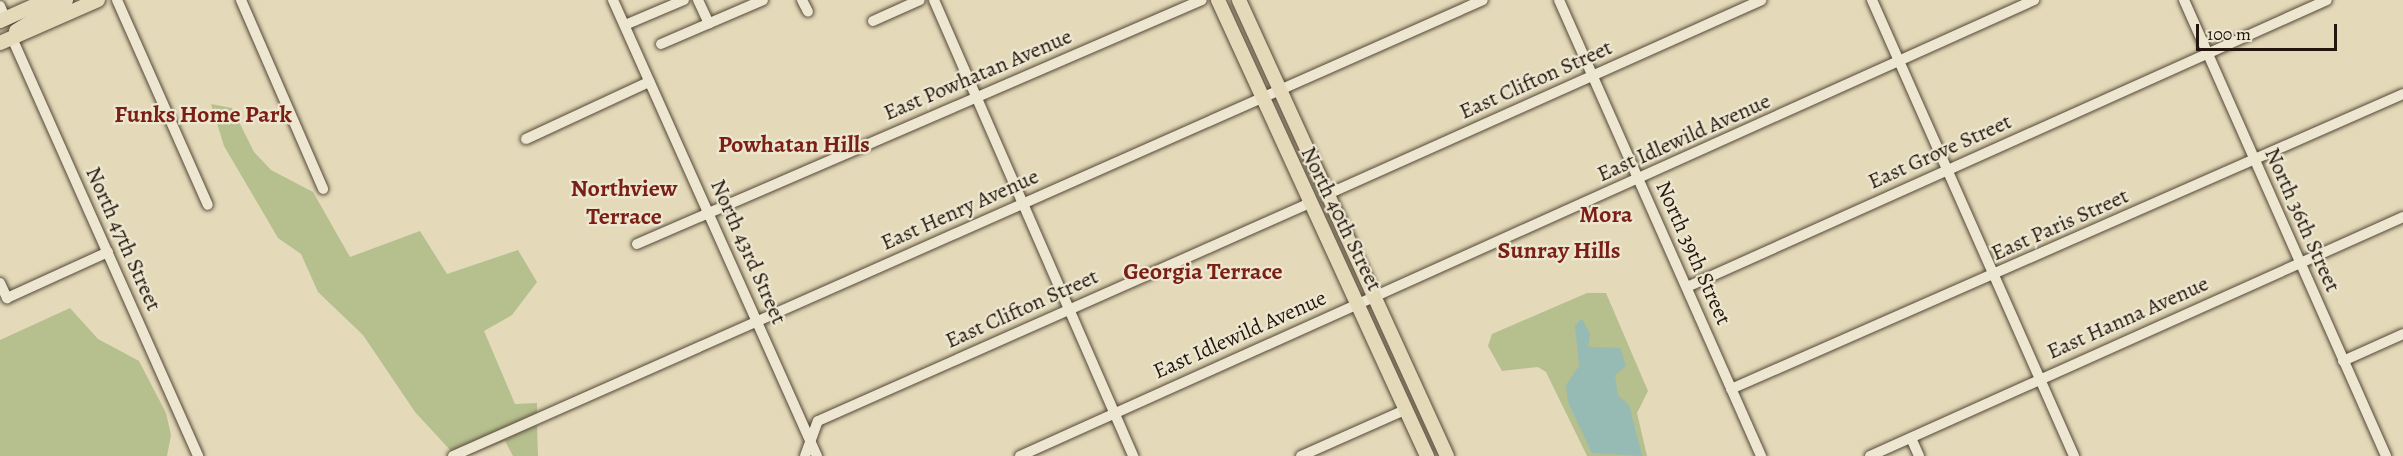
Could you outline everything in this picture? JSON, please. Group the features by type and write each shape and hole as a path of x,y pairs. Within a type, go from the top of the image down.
{"main road":[{"path":"1,18 47,0"},
{"path":"6,41 20,25 66,0"},
{"path":"6,41 98,0"},
{"name":"North 40th Street","path":"1218,0 1261,99 1359,303 1427,456"},
{"name":"North 40th Street","path":"1239,0 1278,92 1375,296 1447,456"}],"street":[{"path":"117,0 208,205"},
{"path":"241,0 323,189"},
{"name":"North 43rd Street","path":"613,0 759,321 817,456"},
{"path":"625,25 684,0"},
{"path":"698,0 709,24"},
{"path":"661,44 763,0"},
{"path":"802,0 808,12"},
{"path":"873,21 920,0"},
{"path":"934,0 1066,311 1133,456"},
{"name":"East Powhatan Avenue","path":"637,244 1203,0"},
{"name":"East Henry Avenue","path":"453,456 1483,0"},
{"name":"North 39th Street","path":"1559,0 1761,456"},
{"name":"East Clifton Street","path":"1326,195 1761,0"},
{"path":"1872,0 2074,456"},
{"name":"East Idlewild Avenue","path":"1020,456 1359,303 1640,180 2034,0"},
{"name":"North 36th Street","path":"2184,0 2386,456"},
{"name":"East Grove Street","path":"1687,287 2328,0"},
{"name":"North 47th Street","path":"6,41 108,252 198,456"},
{"path":"526,139 649,82"},
{"name":"East Paris Street","path":"1731,389 2255,161 2403,94"},
{"name":"East Clifton Street","path":"805,456 818,421 1310,202"},
{"name":"East Hanna Avenue","path":"1870,456 2403,217"},
{"path":"0,283 7,298 108,252"},
{"path":"2343,361 2403,334"},
{"path":"1301,456 1407,409"},
{"path":"1911,438 1919,456"}],"green space":[{"path":"211,104 232,108 254,152 271,170 313,192 350,257 420,231 447,274 518,250 537,282 512,315 484,331 515,404 537,403 537,413 451,451 415,412 363,335 318,292 301,254 278,238 224,146"},
{"path":"1587,293 1606,293 1648,391 1637,413 1647,456 1587,456 1546,372 1538,367 1502,371 1488,346 1492,334"},
{"path":"70,308 98,339 139,361 166,413 171,435 167,456 0,456 0,340"},
{"path":"537,425 538,456 513,456 505,441 467,456"}],"water":[{"path":"1582,319 1590,334 1588,347 1620,348 1626,366 1615,375 1618,395 1629,405 1642,456 1592,453 1568,402 1566,385 1579,366 1575,325"}],"district":[{"name":"Funks Home Park","path":"203,115"},
{"name":"Powhatan Hills","path":"794,145"},
{"name":"Northview Terrace","path":"624,203"},
{"name":"Mora","path":"1606,215"},
{"name":"Sunray Hills","path":"1559,251"},
{"name":"Georgia Terrace","path":"1203,272"}]}
